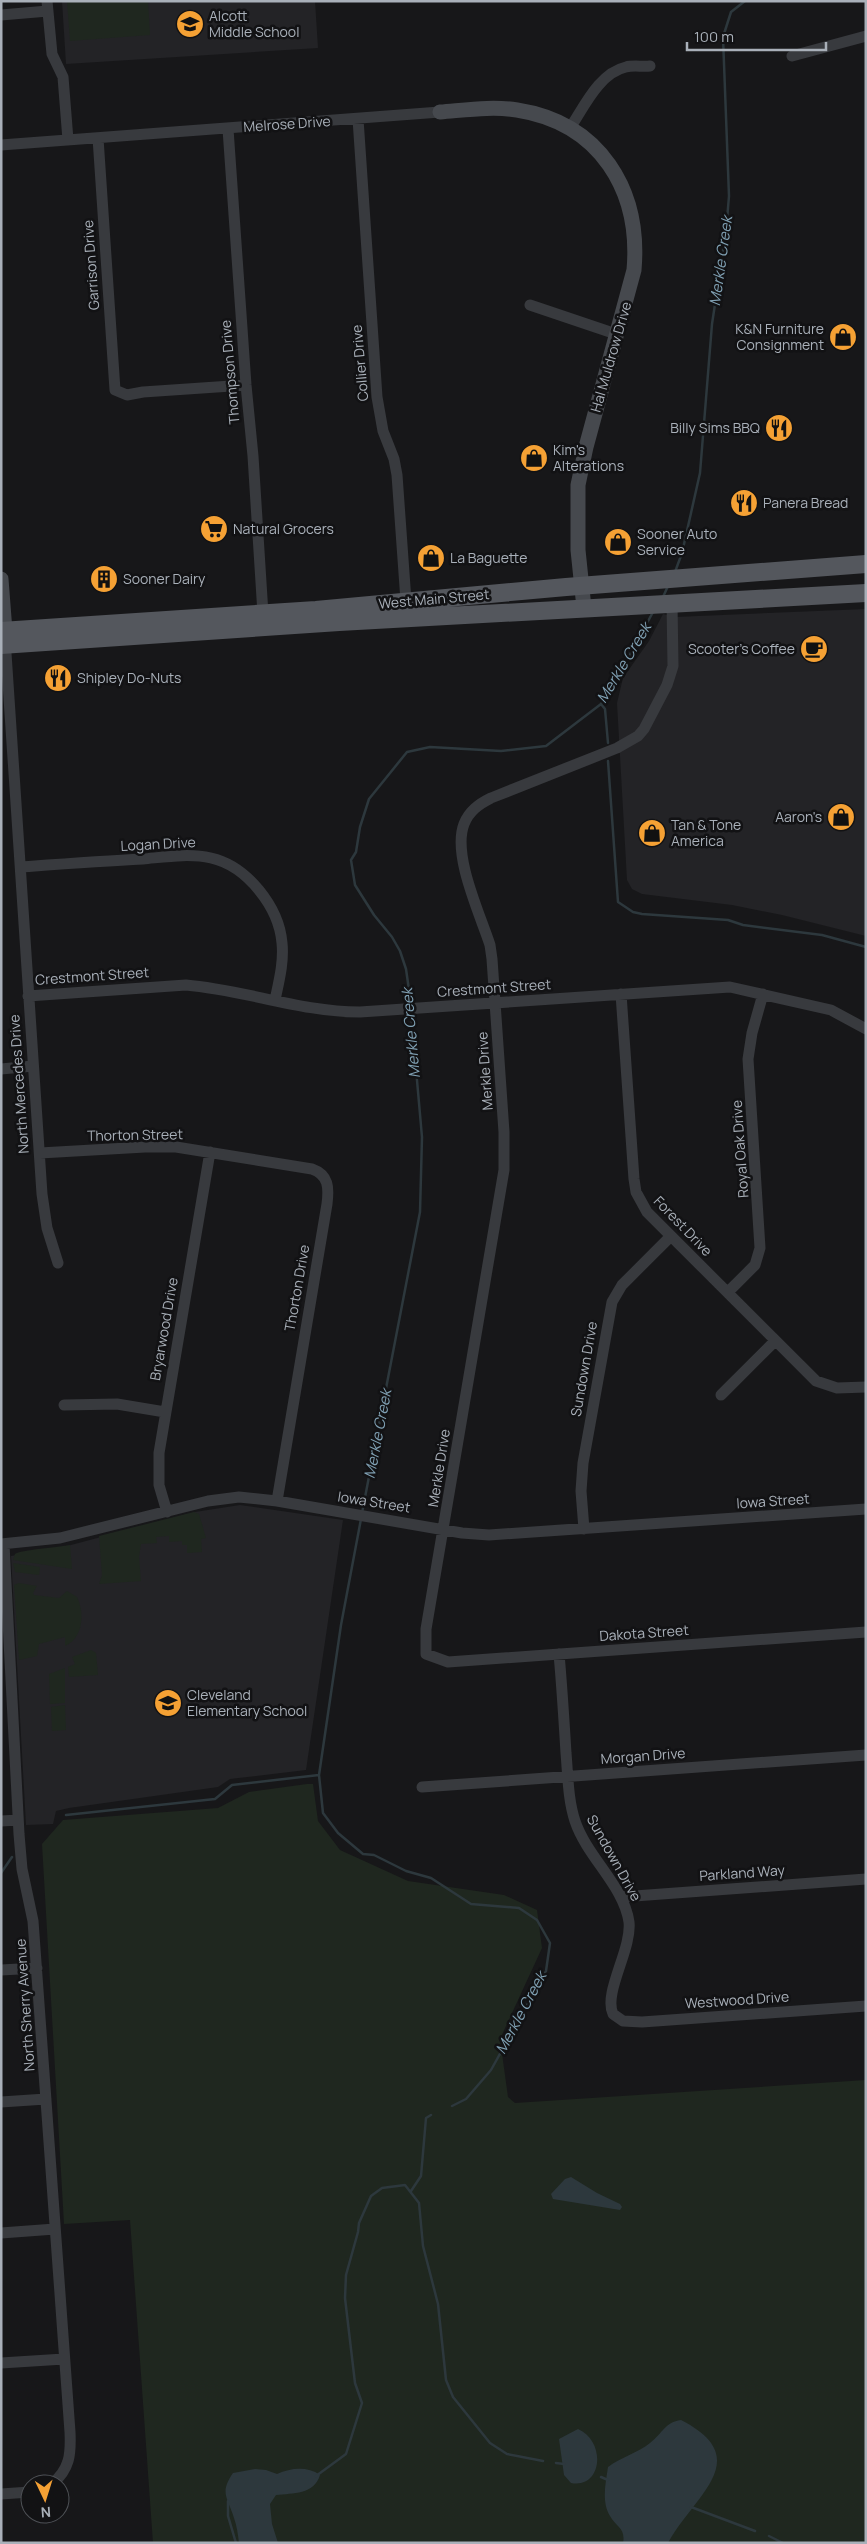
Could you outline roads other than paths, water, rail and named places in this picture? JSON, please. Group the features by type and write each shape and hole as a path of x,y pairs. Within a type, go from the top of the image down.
{"main road":[{"name":"West Main Street","path":"3,638 406,601 866,564"},
{"name":"West Main Street","path":"3,638 866,592"}],"street":[{"path":"1,15 48,6 52,54 63,77 68,140"},
{"path":"792,56 866,36"},
{"path":"570,128 592,94 605,80 626,67 650,66"},
{"name":"Melrose Drive","path":"1,145 501,108 518,110 570,128"},
{"name":"Collier Drive","path":"358,119 377,397 383,431 394,459 397,475 406,601"},
{"name":"Thompson Drive","path":"228,128 246,385 254,460 263,614"},
{"name":"Hal Muldrow Drive","path":"570,128 606,159 624,188 632,214 636,240 634,270 586,447 578,485 578,550 584,608"},
{"name":"Garrison Drive","path":"98,138 115,390 127,395 143,392 246,385"},
{"path":"530,305 616,334"},
{"path":"1,579 3,638"},
{"name":"Merkle Drive","path":"426,1654 426,1629 504,1170 504,1132 490,945 464,861 462,839 464,824 475,808 491,798 622,746 638,736 644,729 667,685 673,666 669,603"},
{"name":"North Mercedes Drive","path":"3,638 22,867 28,996 44,1215 58,1263"},
{"name":"Logan Drive","path":"22,867 180,856 210,858 229,864 246,878 263,897 271,909 280,933 282,962 275,1000"},
{"name":"Crestmont Street","path":"28,996 186,986 331,1011 399,1010 730,987 831,1010 866,1029"},
{"name":"Forest Drive","path":"621,994 636,1192 647,1212 808,1374 823,1385 837,1388 866,1387"},
{"name":"Royal Oak Drive","path":"728,1292 754,1265 760,1248 748,1059 752,1033 763,994"},
{"path":"1,1068 33,1066"},
{"name":"Thorton Street","path":"40,1154 145,1147 176,1147 231,1156"},
{"name":"Bryarwood Drive","path":"166,1512 161,1496 158,1470 165,1412 210,1152"},
{"name":"Thorton Drive","path":"231,1156 312,1169 321,1173 328,1185 327,1204 277,1501"},
{"name":"Sundown Drive","path":"584,1529 581,1491 583,1463 612,1302 622,1285 671,1236"},
{"path":"721,1395 775,1341"},
{"path":"64,1406 118,1404 165,1412"},
{"name":"Iowa Street","path":"2,1544 60,1538 226,1498 246,1497 489,1535 866,1510"},
{"name":"North Sherry Avenue","path":"2,1544 7,1685 22,1869 33,1921 37,1968 70,2432 68,2465 62,2474"},
{"name":"Dakota Street","path":"426,1654 448,1662 866,1632"},
{"name":"Sundown Drive","path":"559,1654 569,1793 580,1832 597,1863 621,1897 627,1911 629,1932 610,1996 612,2014"},
{"name":"Morgan Drive","path":"422,1787 866,1755"},
{"path":"1,1821 18,1820"},
{"name":"Parkland Way","path":"621,1897 866,1879"},
{"path":"1,1970 37,1968"},
{"name":"Westwood Drive","path":"612,2014 623,2021 635,2022 866,2006"},
{"path":"1,2102 46,2099"},
{"path":"1,2233 55,2229"},
{"path":"1,2363 64,2359"},
{"path":"1,2494 20,2493"}],"waterway":[{"name":"Merkle Creek","path":"675,572 682,553 700,473 712,324 726,232 729,196 723,37 731,12 745,1"},
{"name":"Merkle Creek","path":"663,597 668,586"},
{"name":"Merkle Creek","path":"411,1004 406,969 400,951 355,885 351,860 356,852 360,827 369,799 407,752 430,747 501,751 546,746 601,704 613,686 653,612"},
{"path":"601,704 605,709 608,743"},
{"path":"608,761 618,902 633,912 642,914 728,920 743,925 822,935 866,947"},
{"name":"Merkle Creek","path":"362,1513 420,1212 422,1137 411,1012"},
{"name":"Merkle Creek","path":"361,1519 341,1625 319,1775 323,1813 338,1833 363,1854 374,1855 406,1871 431,1878 471,1904 519,1908 537,1920 550,1943 546,1971 491,2070 466,2099 452,2106"},
{"path":"66,1815 215,1799 232,1785 319,1775"},
{"path":"1,1873 12,1857"},
{"name":"Merkle Creek","path":"411,2191 421,2176 426,2118 431,2115"},
{"name":"Merkle Creek","path":"316,2476 346,2454 362,2403 355,2383 345,2298 346,2275 359,2223 371,2196 382,2188 405,2185 419,2203 423,2246 438,2304 446,2380 453,2397 490,2443 507,2454 543,2461"},
{"path":"556,2463 564,2464"},
{"path":"601,2477 608,2480"},
{"name":"Merkle Creek","path":"228,2501 228,2516 236,2543"},
{"path":"691,2507 755,2531"},
{"path":"769,2536 783,2543"}],"place":[{"name":"Alcott Middle School","path":"190,24"},
{"name":"K&N Furniture Consignment","path":"843,337"},
{"name":"Billy Sims BBQ","path":"779,428"},
{"name":"Kim's Alterations","path":"534,458"},
{"name":"Panera Bread","path":"744,503"},
{"name":"Natural Grocers","path":"214,529"},
{"name":"Sooner Auto Service","path":"618,542"},
{"name":"La Baguette","path":"431,558"},
{"name":"Sooner Dairy","path":"104,579"},
{"name":"Scooter's Coffee","path":"814,649"},
{"name":"Shipley Do-Nuts","path":"58,678"},
{"name":"Aaron's","path":"841,817"},
{"name":"Tan & Tone America","path":"652,833"},
{"name":"Cleveland Elementary School","path":"168,1703"}]}
